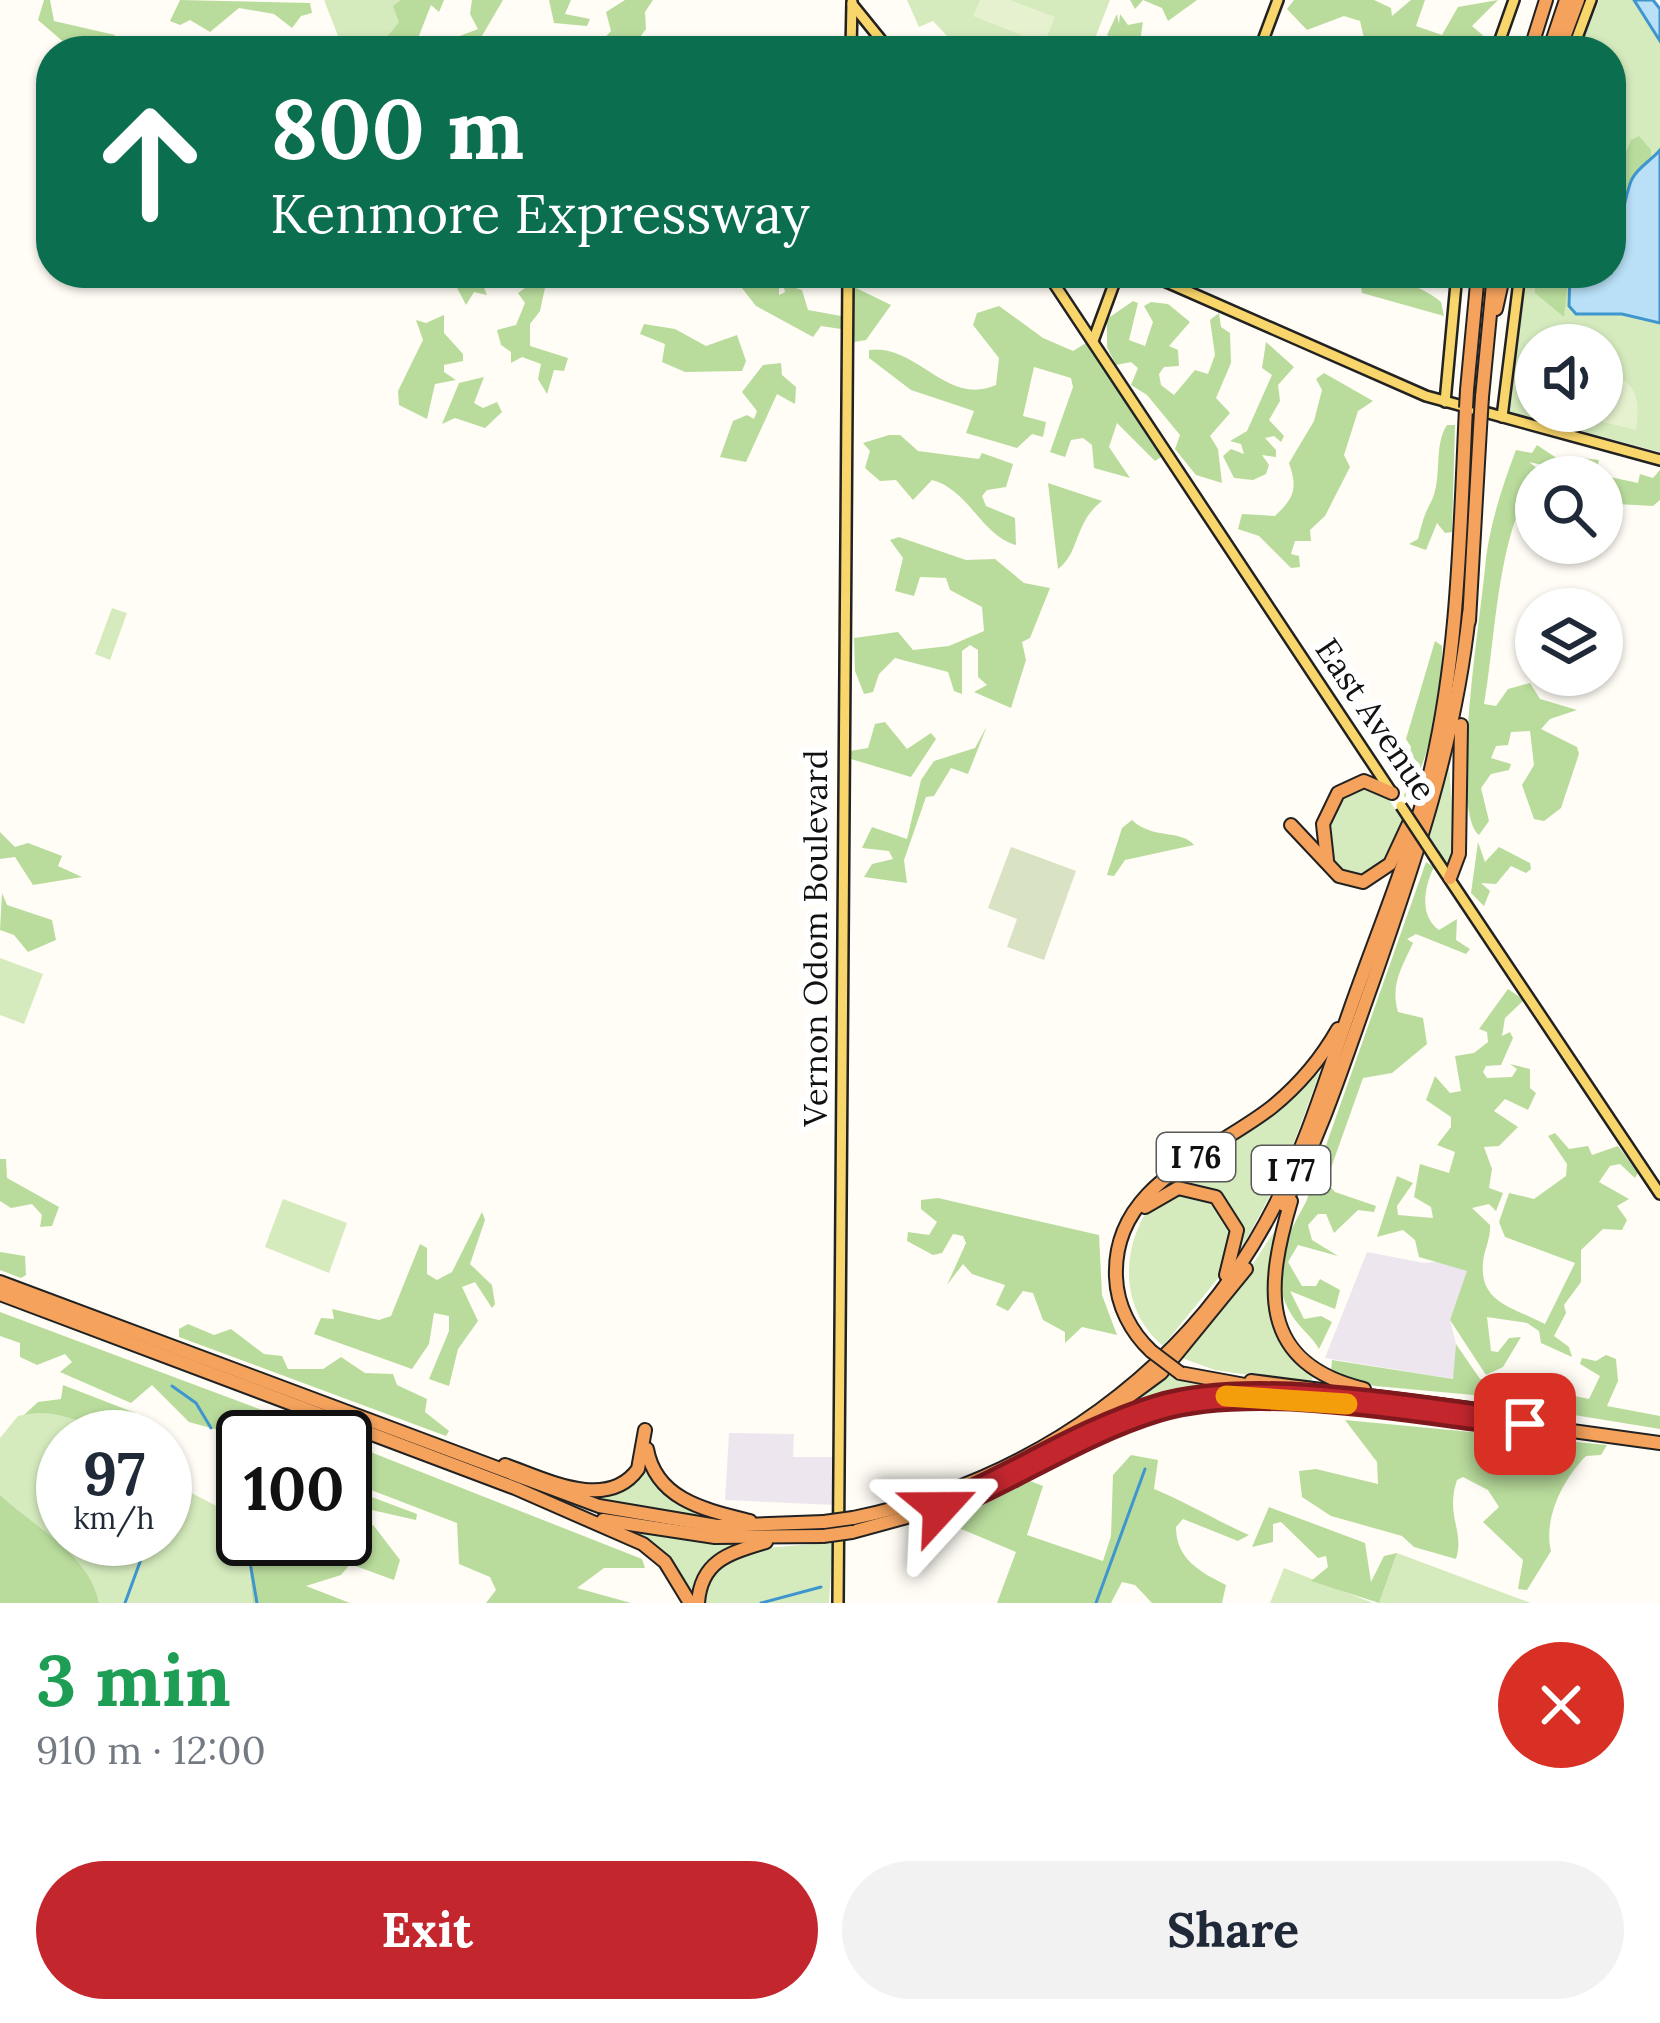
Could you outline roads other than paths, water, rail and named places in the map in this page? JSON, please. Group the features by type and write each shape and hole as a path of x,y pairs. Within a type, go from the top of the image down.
{"highway":[{"path":"1535,36 1546,0"},
{"path":"1558,36 1578,1"},
{"path":"1565,36 1578,1"},
{"name":"I 76","path":"1325,1391 1281,1327 1272,1291 1275,1253 1297,1180 1432,816 1456,717 1469,614 1473,426 1466,390 1476,288"},
{"name":"I 76","path":"1492,288 1482,397 1473,426 1455,625 1438,735 1420,813 1357,990 1335,1034 1298,1084 1158,1182 1131,1214 1116,1261 1117,1289 1126,1317 1155,1350 1183,1370 1294,1392 1418,1401 1660,1439"},
{"path":"1484,363 1501,288"},
{"path":"1450,878 1459,854 1457,765 1469,614"},
{"path":"1291,826 1344,879 1363,882 1390,864 1438,735"},
{"path":"1330,866 1323,824 1338,793 1361,781 1392,793"},
{"name":"I 77","path":"1103,1422 1234,1273 1276,1203 1357,990"},
{"name":"I 77","path":"0,1294 556,1505 670,1532 778,1538 940,1508 1044,1460 1103,1422 1161,1373 1204,1326 1252,1260 1297,1180"},
{"path":"1155,1350 1129,1303 1124,1251 1145,1206 1178,1188 1216,1197 1231,1215 1238,1240 1225,1278 1187,1330"},
{"name":"I 77","path":"0,1282 541,1488 623,1512 689,1523 823,1529"},
{"name":"I 76","path":"1325,1391 1454,1415 1660,1439"},
{"path":"1074,1439 1103,1422 1196,1399 1294,1392"},
{"path":"407,1436 601,1491 619,1487 635,1473 645,1430 652,1470 669,1491 711,1511 768,1525"},
{"name":"I 77","path":"852,1525 993,1476 1074,1439"},
{"path":"556,1505 656,1552 694,1603"},
{"path":"694,1603 715,1562 778,1538"}],"main road":[{"path":"1264,36 1278,0"},
{"path":"1501,36 1514,0"},
{"path":"1574,36 1578,1"},
{"path":"851,36 852,2"},
{"path":"852,2 878,36"},
{"name":"Vernon Odom Boulevard","path":"838,1603 848,288"},
{"name":"East Avenue","path":"1056,288 1660,1194"},
{"path":"1092,341 1112,288"},
{"path":"1181,288 1445,402 1660,460"},
{"path":"1445,402 1456,288"},
{"path":"1502,417 1518,288"}],"water":[{"path":"1634,0 1653,0 1660,9 1660,41"},
{"path":"1660,150 1660,323 1622,314 1576,314 1569,306 1570,288 1626,288 1626,202 1638,171"}],"waterway":[{"path":"172,1386 196,1403 211,1428"},
{"path":"1096,1603 1145,1469"},
{"path":"125,1603 139,1566"},
{"path":"251,1566 257,1603"},
{"path":"761,1603 821,1587"}]}
